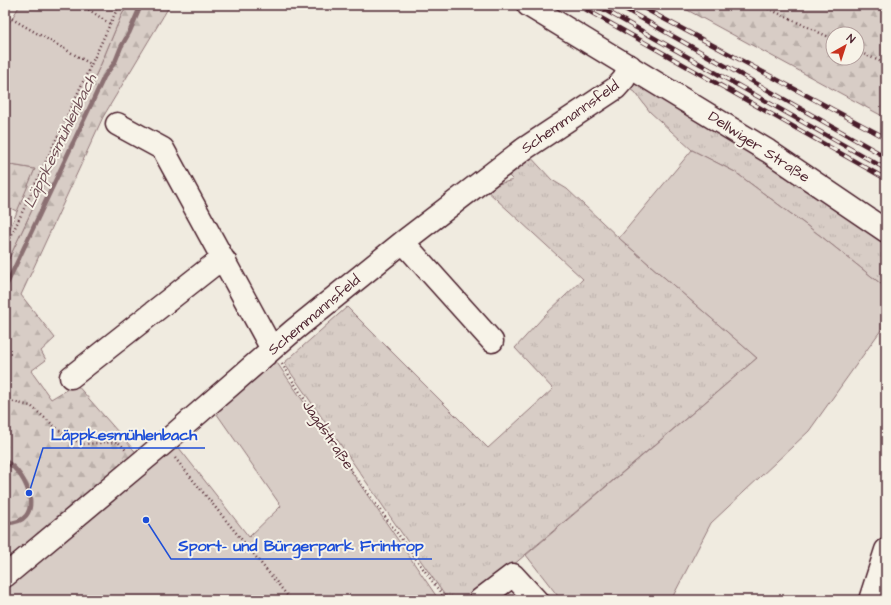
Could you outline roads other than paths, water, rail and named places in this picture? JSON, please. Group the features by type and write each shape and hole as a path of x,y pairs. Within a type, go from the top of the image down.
{"street":[{"name":"Dellwiger Straße","path":"528,5 612,58 630,66 768,151 886,231"},
{"name":"Schemmannsfeld","path":"5,576 163,444 272,349 403,242 524,149 616,88 624,79 630,66"},
{"path":"117,124 163,148 272,349"},
{"path":"403,242 492,341"},
{"path":"71,377 212,266 225,261"},
{"path":"878,588 886,550"},
{"path":"480,600 513,574 536,600"}],"waterway":[{"name":"Läppkesmühlenbach","path":"5,288 104,77 115,62 141,5"},
{"name":"Läppkesmühlenbach","path":"5,461 14,467 21,476 30,497 30,507 26,516 18,521 5,523"}],"railway":[{"path":"578,5 886,179"},
{"path":"596,5 886,169"},
{"path":"618,5 886,157"},
{"path":"638,5 886,138"}],"place":[{"name":"Läppkesmühlenbach","path":"29,493"},
{"name":"Sport- und Bürgerpark Frintrop","path":"146,520"}]}
